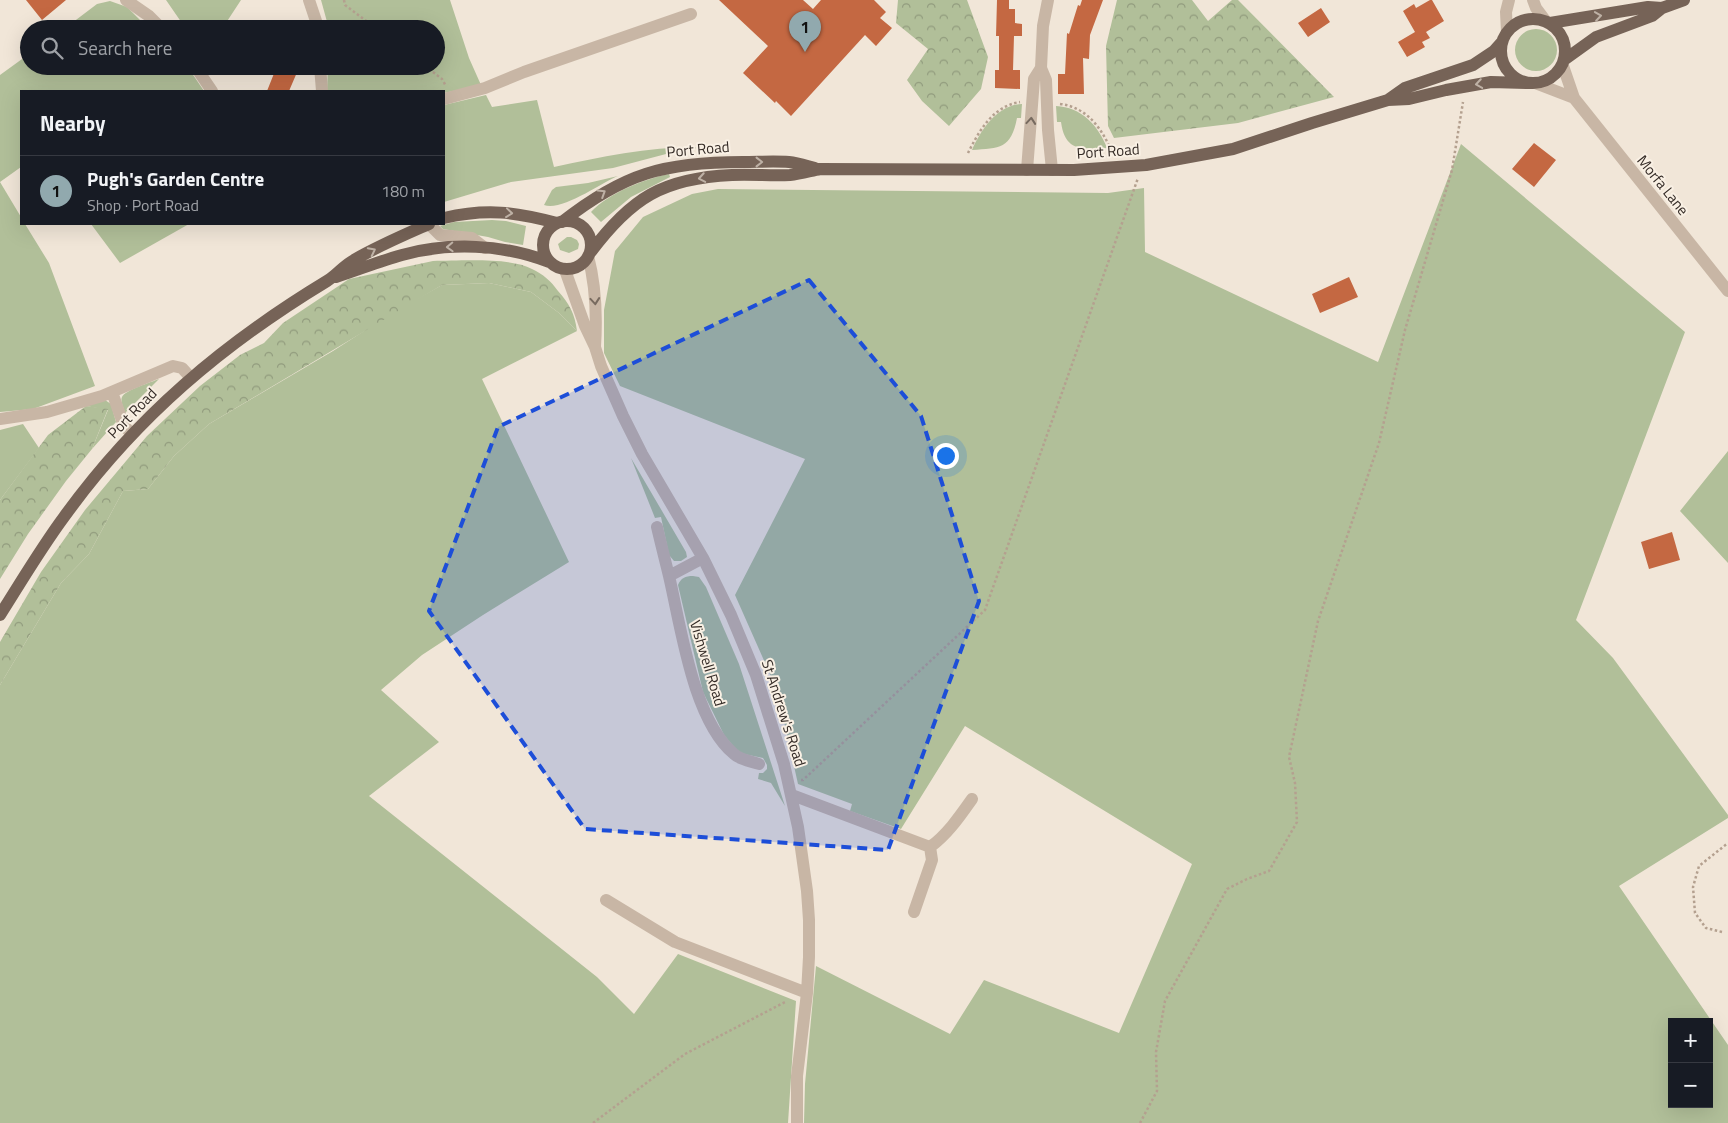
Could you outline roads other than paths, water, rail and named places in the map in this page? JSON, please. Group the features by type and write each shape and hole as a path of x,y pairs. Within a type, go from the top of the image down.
{"main road":[{"name":"Port Road","path":"589,254 611,226 635,203 653,192 673,184 703,177 733,174 790,175 820,169 1052,170 1157,164 1233,149 1388,100 1409,99 1491,82 1531,83 1550,79 1556,75 1563,63 1596,37 1652,16 1662,8 1684,0"},
{"name":"Port Road","path":"1388,100 1406,88 1473,65 1494,51 1515,24 1523,20 1534,18 1548,22 1648,7 1662,8"},
{"path":"1548,22 1555,26 1565,39 1566,55 1563,63"},
{"path":"1504,37 1501,54 1508,72 1517,79 1531,83"},
{"name":"Port Road","path":"560,222 609,189 630,179 665,168 702,163 791,162 820,169"},
{"path":"445,218 463,214 499,211 560,222 577,223 584,227 590,239 589,254 580,266 573,269 564,270 556,267 544,256 542,242 545,234 550,227 560,222"},
{"name":"Port Road","path":"0,615 64,516 88,485 132,434 191,378 239,338 331,278 352,260 427,225"},
{"name":"Port Road","path":"331,278 382,261 424,250 440,248 485,248 522,253 549,262"}],"street":[{"path":"126,0 153,20"},
{"path":"309,0 316,20"},
{"path":"1048,0 1043,26 1041,68 1046,80 1052,170"},
{"path":"1504,37 1509,0"},
{"path":"1533,0 1536,8 1548,22"},
{"path":"449,98 485,88 524,72 692,14"},
{"name":"Morfa Lane","path":"1563,63 1574,98 1728,292"},
{"path":"1027,170 1034,80 1041,68"},
{"path":"201,75 211,90"},
{"path":"321,75 322,90"},
{"path":"1531,83 1574,98"},
{"path":"430,225 440,235 472,238 485,248"},
{"name":"St Andrew's Road","path":"589,254 594,278 597,321 596,347"},
{"name":"St Andrew's Road","path":"564,270 584,326 596,347 601,366 611,390 642,454 703,558 731,615 756,675 791,789 807,891 809,957 807,994 797,1076 797,1123"},
{"path":"0,419 48,412 112,392 173,366 182,368 191,378"},
{"path":"112,392 124,426 132,434"},
{"name":"Vishwell Road","path":"657,528 683,644 701,703 718,738 735,756 758,764"},
{"path":"669,576 703,558"},
{"path":"791,789 930,847"},
{"path":"930,847 949,829 972,799"},
{"path":"914,912 932,860 930,847"},
{"path":"606,900 675,942 807,994"}],"place":[{"name":"Pugh's Garden Centre","path":"805,52"}]}
